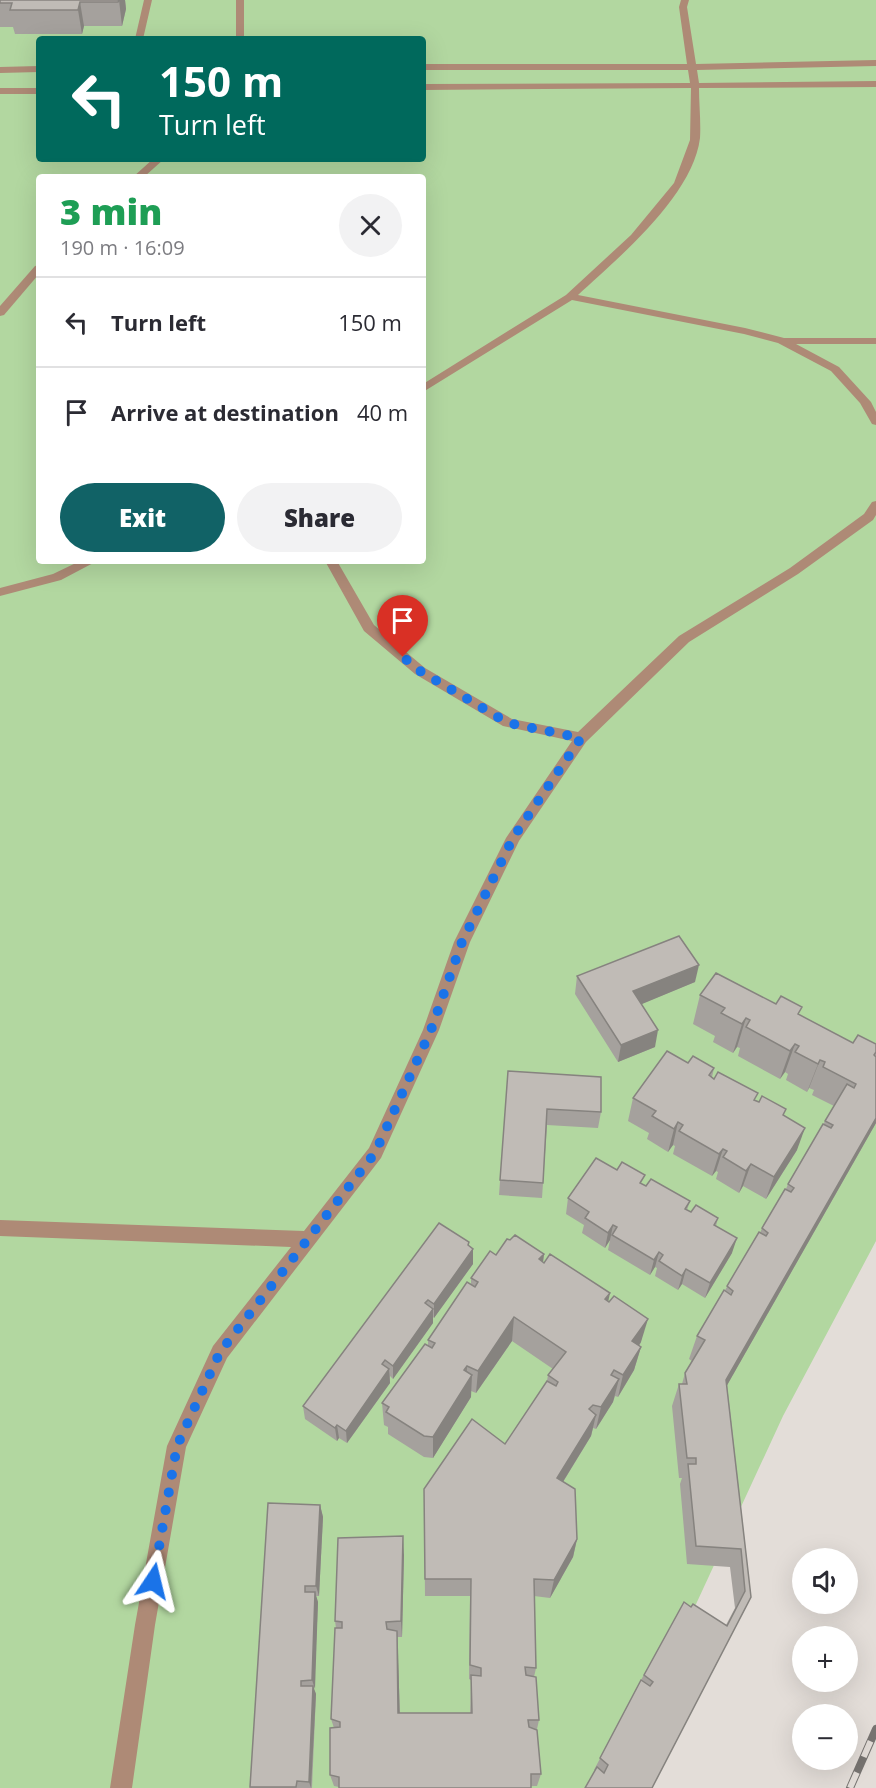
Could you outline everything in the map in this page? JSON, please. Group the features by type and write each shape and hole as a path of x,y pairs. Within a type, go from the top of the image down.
{"lane":[{"path":"140,36 148,0"},
{"path":"240,0 240,36"},
{"path":"426,387 570,297 635,237 678,184 695,140 695,86 683,7 685,0"},
{"path":"426,67 693,67 876,63"},
{"path":"0,70 36,69"},
{"path":"426,87 876,84"},
{"path":"0,91 36,91"},
{"path":"142,174 156,162"},
{"path":"0,313 36,271"},
{"path":"570,297 745,331 782,341 835,369 865,402 876,422"},
{"path":"782,341 876,341"},
{"path":"122,1788 146,1625 177,1446 220,1352 375,1153 431,1030 462,942 513,838 581,738 684,639 794,571 869,517 876,505"},
{"path":"0,592 57,577 85,564"},
{"path":"333,564 369,628 420,671 508,723 581,738"},
{"path":"0,1228 306,1239"}],"green space":[{"path":"0,0 876,0 876,1241 783,1416 611,1788 0,1788"}],"building":[{"path":"0,0 119,0 118,2 80,2 78,10 10,10 12,3 0,3"},
{"path":"679,936 699,965 633,991 658,1030 621,1045 577,976"},
{"path":"716,973 776,1004 781,996 802,1007 798,1014 853,1043 858,1035 876,1044 874,1055 876,1057 876,1118 726,1380 751,1597 652,1788 585,1788 597,1767 604,1773 608,1765 600,1758 641,1680 650,1686 653,1682 644,1675 684,1602 691,1607 693,1604 727,1626 745,1591 741,1549 696,1546 688,1464 696,1464 696,1458 687,1458 679,1384 687,1384 685,1373 705,1340 697,1336 724,1290 731,1295 733,1291 727,1286 759,1232 766,1236 768,1233 762,1228 785,1189 791,1192 794,1188 788,1184 823,1124 831,1128 833,1125 825,1121 847,1084 854,1088 856,1084 823,1067 825,1062 820,1060 818,1064 795,1052 799,1046 795,1044 790,1051 746,1027 750,1020 746,1018 742,1024 721,1013 725,1008 700,995"},
{"path":"667,1051 688,1063 693,1056 714,1068 709,1075 714,1079 718,1072 758,1093 754,1100 759,1102 762,1096 786,1109 783,1115 805,1128 774,1177 751,1164 746,1171 723,1157 727,1151 723,1149 719,1154 679,1131 683,1125 678,1122 674,1129 652,1116 656,1111 633,1098"},
{"path":"508,1071 601,1077 601,1112 547,1109 543,1183 500,1180"},
{"path":"596,1158 617,1170 622,1162 645,1175 640,1183 646,1186 651,1179 690,1201 685,1209 691,1212 696,1205 718,1218 714,1225 737,1238 710,1283 686,1269 682,1276 659,1261 663,1255 659,1252 654,1260 612,1235 617,1227 613,1225 608,1233 585,1218 589,1212 568,1198"},
{"path":"439,1223 469,1242 468,1245 473,1249 434,1304 428,1300 425,1303 433,1309 393,1366 385,1360 382,1364 389,1369 346,1431 337,1425 335,1428 303,1406"},
{"path":"515,1235 544,1254 539,1259 544,1263 550,1254 610,1293 605,1299 609,1302 614,1296 648,1319 632,1341 641,1347 623,1375 614,1370 611,1375 619,1379 601,1407 593,1405 589,1409 596,1415 557,1478 575,1489 577,1539 554,1580 534,1579 536,1668 525,1667 526,1675 536,1677 539,1720 528,1720 529,1727 537,1730 541,1774 531,1774 531,1788 339,1788 339,1777 330,1775 330,1728 340,1727 340,1722 331,1719 335,1628 342,1628 342,1622 335,1621 338,1538 403,1536 401,1621 386,1622 387,1629 397,1631 398,1713 472,1713 471,1675 481,1676 481,1668 470,1665 471,1579 425,1579 424,1489 472,1419 505,1444 547,1381 556,1386 558,1382 548,1375 566,1352 514,1317 478,1371 467,1366 464,1370 472,1375 433,1437 424,1436 386,1412 389,1407 382,1403 425,1344 432,1348 435,1343 428,1340 467,1282 475,1287 478,1282 471,1278 490,1251 496,1255 507,1239 510,1240"},
{"path":"268,1503 320,1505 316,1586 305,1586 305,1592 315,1592 312,1680 301,1681 301,1686 313,1686 309,1782 297,1781 296,1787 250,1787"}],"railway":[{"path":"850,1788 876,1729"}],"route":[{"path":"153,1581 177,1446 220,1352 375,1153 431,1030 462,942 513,838 581,738 508,723 420,671 403,657"}]}
